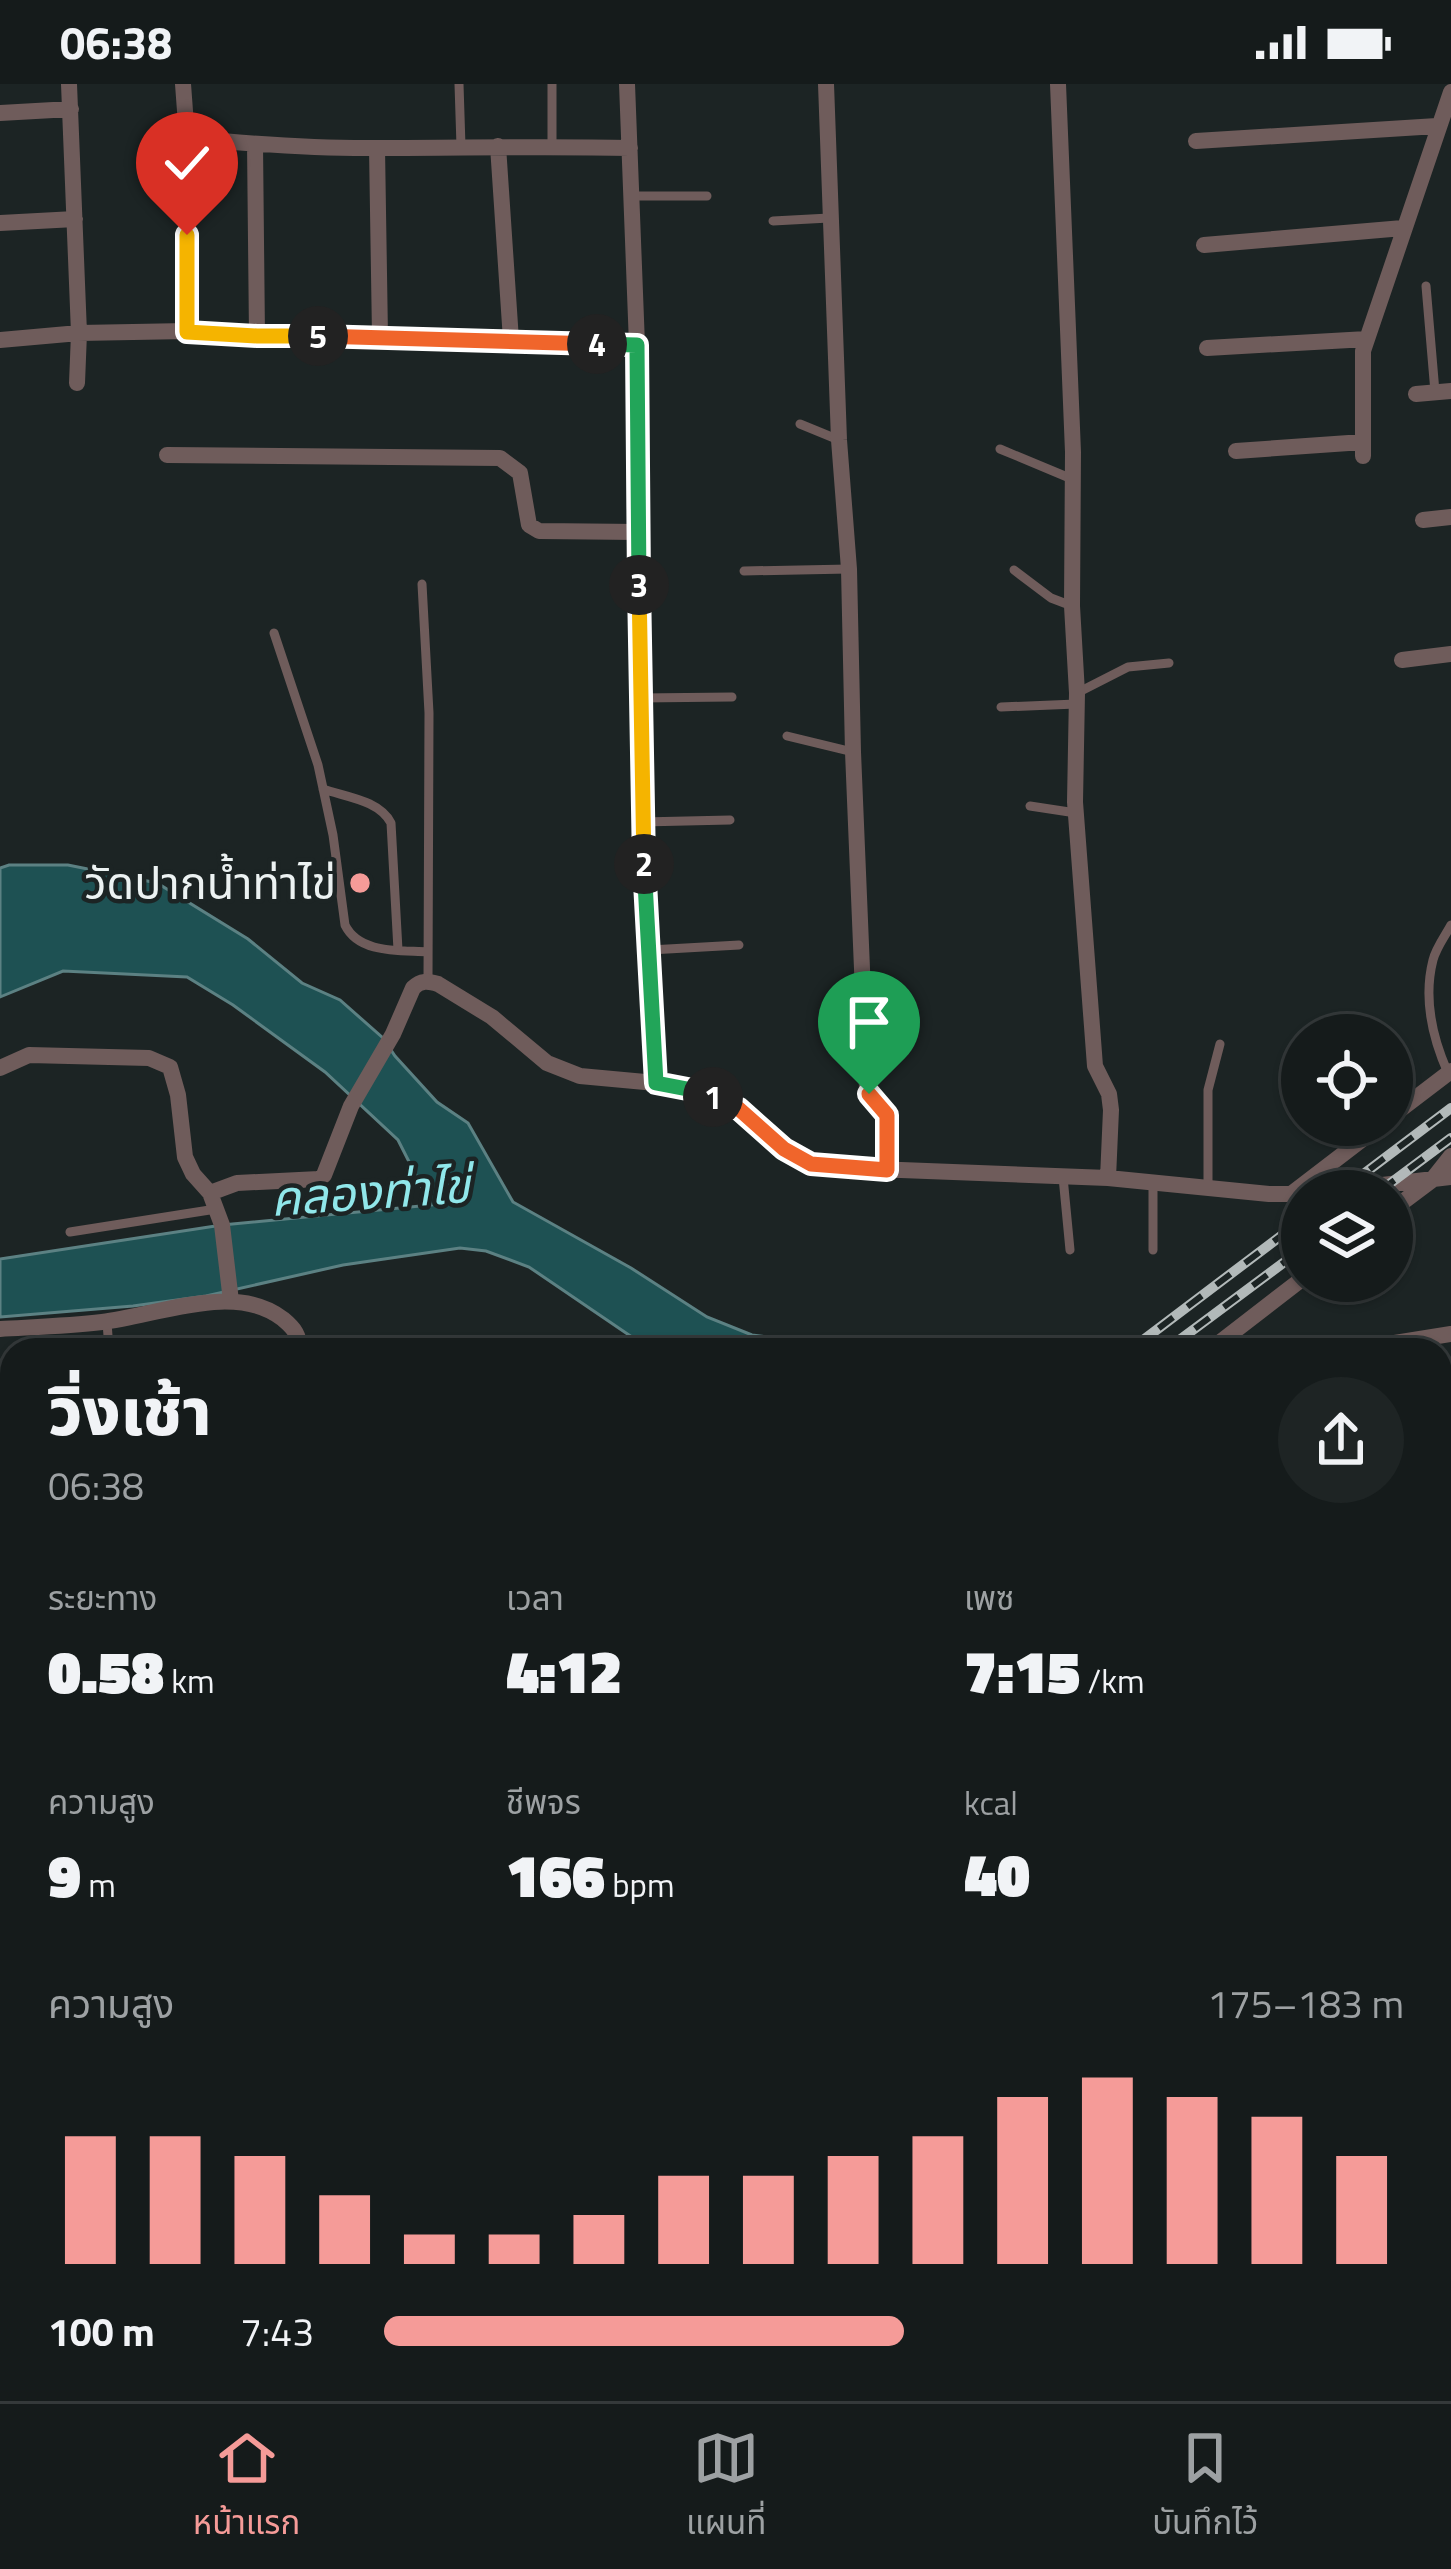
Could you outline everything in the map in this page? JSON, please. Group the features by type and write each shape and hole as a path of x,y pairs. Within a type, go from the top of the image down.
{"street":[{"path":"69,84 77,382"},
{"path":"183,84 187,332"},
{"path":"627,84 637,345 642,822 656,1083"},
{"path":"826,84 867,1089 887,1115 887,1170"},
{"path":"1058,84 1072,478 1076,814 1095,1066 1111,1110 1108,1178"},
{"path":"1236,451 1363,449 1366,339 1451,92"},
{"path":"0,113 71,109"},
{"path":"1196,141 1438,126"},
{"path":"187,138 377,148 630,148"},
{"path":"255,144 257,336"},
{"path":"498,146 511,340"},
{"path":"377,148 380,336"},
{"path":"0,224 75,219"},
{"path":"1204,244 1403,228"},
{"path":"0,340 79,333 187,332 637,345"},
{"path":"1207,348 1366,339"},
{"path":"167,454 500,458 520,473 529,525 539,531 638,532"},
{"path":"1423,520 1451,517"},
{"path":"1402,660 1451,654"},
{"path":"216,1209 237,1183 320,1179 351,1106 393,1034 413,988 428,981 492,1018 547,1063 580,1076 703,1092 739,1109 784,1149 811,1164 1108,1178 1281,1193"},
{"path":"0,1068 29,1055 149,1058 170,1067 185,1157 216,1209 231,1301"},
{"path":"1413,1100 1449,1072"},
{"path":"1326,1170 1356,1146"},
{"path":"1413,1194 1451,1156"},
{"path":"1413,1182 1451,1177"},
{"path":"1226,1338 1281,1296"},
{"path":"0,1329 107,1322 231,1301 272,1311 296,1331 297,1338"}],"lane":[{"path":"459,84 461,146"},
{"path":"552,146 553,84"},
{"path":"633,196 706,196"},
{"path":"773,221 829,218"},
{"path":"1426,286 1434,392"},
{"path":"800,424 839,440"},
{"path":"1000,449 1072,478"},
{"path":"744,571 849,569"},
{"path":"1014,570 1052,598 1072,606"},
{"path":"422,584 429,713 428,981"},
{"path":"274,633 318,765 348,934 358,943 428,952"},
{"path":"1001,707 1076,699 1128,667 1169,662"},
{"path":"640,698 732,698"},
{"path":"787,736 853,752"},
{"path":"323,789 387,814 398,950"},
{"path":"1030,806 1076,814"},
{"path":"642,822 730,820"},
{"path":"1449,1072 1430,1024 1429,993 1433,956 1451,925"},
{"path":"650,950 739,945"},
{"path":"1208,1186 1208,1090 1220,1044"},
{"path":"1063,1177 1070,1250"},
{"path":"1153,1182 1153,1250"},
{"path":"70,1232 216,1209"},
{"path":"107,1322 108,1338"}],"water":[{"path":"68,865 157,883 248,939 302,983 340,1000 383,1038 437,1102 468,1123 513,1202 707,1317 752,1335 774,1338 633,1338 529,1267 486,1251 460,1248 343,1265 206,1296 0,1317 0,1259 222,1225 431,1205 398,1140 325,1072 187,977 63,971 0,997 0,868"}],"railway":[{"path":"1369,1170 1451,1108"},
{"path":"1408,1170 1451,1138"},
{"path":"1146,1338 1281,1236"},
{"path":"1182,1338 1281,1265"}],"place":[{"name":"วัดปากน้ำท่าไข่","path":"360,883"}],"route":[{"path":"187,235 187,332 637,345 642,829 656,1083 703,1092 739,1109 784,1149 811,1164 887,1170 887,1115 869,1094"}],"water label":[{"name":"คลองท่าไข่","path":"370,1192"}]}
